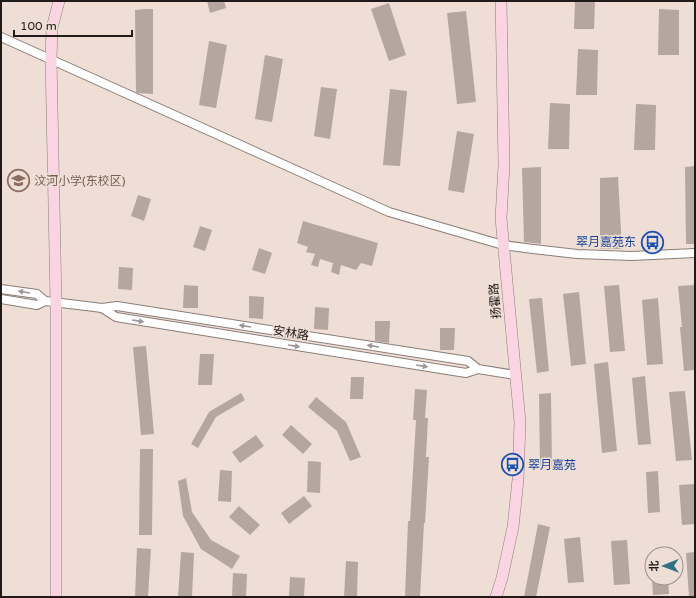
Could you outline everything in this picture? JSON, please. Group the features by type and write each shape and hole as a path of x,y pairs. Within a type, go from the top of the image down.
{"street":[{"path":"56,597 56,302 51,59 52,28 58,1"},
{"name":"扬霍路","path":"496,597 502,578 513,527 518,480 520,422 501,218 504,165 501,1"},
{"path":"1,37 389,212 503,245 577,254 632,256 695,253"},
{"name":"安林路","path":"1,288 37,294 45,301"},
{"name":"安林路","path":"1,299 37,305 45,301 102,308 117,306 468,361 478,369"},
{"name":"安林路","path":"102,308 116,317 275,343 466,373 478,369 515,374"},
{"path":"275,331 275,343"}],"building":[{"path":"207,1 224,1 226,8 210,13"},
{"path":"575,1 595,1 594,29 574,29"},
{"path":"389,3 406,55 389,61 371,9"},
{"path":"153,9 153,94 136,92 135,10"},
{"path":"659,9 679,10 679,55 658,55"},
{"path":"466,11 476,102 457,104 447,13"},
{"path":"209,41 227,45 216,108 199,105"},
{"path":"578,49 598,50 597,95 576,95"},
{"path":"265,55 283,59 272,122 255,119"},
{"path":"321,87 337,89 330,139 314,136"},
{"path":"390,89 407,91 400,166 383,165"},
{"path":"550,103 570,104 569,149 548,149"},
{"path":"636,104 656,105 655,150 634,150"},
{"path":"457,131 474,134 464,193 448,190"},
{"path":"695,166 695,244 686,244 685,167"},
{"path":"541,167 541,244 524,242 522,168"},
{"path":"618,177 622,249 600,249 600,178"},
{"path":"138,195 151,199 144,221 131,216"},
{"path":"303,221 378,243 372,266 361,263 356,270 341,265 339,275 331,272 333,263 320,259 318,267 311,265 315,254 306,252 308,247 297,243"},
{"path":"200,226 212,230 205,251 193,247"},
{"path":"259,248 272,253 265,274 252,270"},
{"path":"119,267 133,268 132,290 118,289"},
{"path":"184,285 198,286 198,308 183,308"},
{"path":"619,285 625,351 610,352 604,286"},
{"path":"695,285 695,370 684,371 678,286"},
{"path":"579,292 586,364 571,366 563,294"},
{"path":"249,296 264,297 263,319 249,318"},
{"path":"542,298 549,371 537,373 529,299"},
{"path":"658,298 663,364 647,365 642,300"},
{"path":"315,307 329,308 328,330 314,329"},
{"path":"375,321 390,321 389,343 375,341"},
{"path":"440,328 455,328 454,350 440,350"},
{"path":"146,346 154,434 141,435 133,347"},
{"path":"200,354 214,354 212,385 198,385"},
{"path":"608,362 617,451 602,453 594,364"},
{"path":"645,376 651,444 638,445 632,378"},
{"path":"351,377 364,377 363,399 350,399"},
{"path":"415,389 427,390 425,418 428,418 426,457 429,457 420,597 405,597 408,521 410,521 416,420 413,420"},
{"path":"685,391 692,460 676,461 669,392"},
{"path":"241,393 245,400 216,417 198,448 191,444 209,412"},
{"path":"551,393 552,467 540,468 539,394"},
{"path":"316,397 346,422 361,457 350,461 337,431 308,407"},
{"path":"291,425 312,444 303,454 282,435"},
{"path":"256,435 264,446 240,463 232,452"},
{"path":"140,449 153,449 152,535 139,535"},
{"path":"308,461 321,462 320,493 307,492"},
{"path":"220,470 232,471 231,502 218,501"},
{"path":"658,471 660,512 648,513 646,472"},
{"path":"186,478 192,512 211,540 240,556 232,569 201,549 183,516 178,481"},
{"path":"694,484 695,524 682,525 679,485"},
{"path":"304,496 312,506 289,524 281,513"},
{"path":"239,506 260,525 250,535 229,517"},
{"path":"538,524 550,527 536,597 524,597"},
{"path":"580,537 584,582 568,583 564,539"},
{"path":"627,540 630,584 614,585 611,541"},
{"path":"137,548 151,549 148,597 135,597"},
{"path":"181,552 194,553 192,597 178,597"},
{"path":"695,552 695,597 689,597 686,553"},
{"path":"346,561 358,562 357,597 344,597"},
{"path":"233,573 247,574 246,597 232,597"},
{"path":"290,577 305,578 304,597 289,597"},
{"path":"652,586 668,586 669,594 653,595"}],"place":[{"name":"汶河小学(东校区)","path":"18,181"},
{"name":"翠月嘉苑东","path":"652,242"},
{"name":"翠月嘉苑","path":"512,465"}]}
